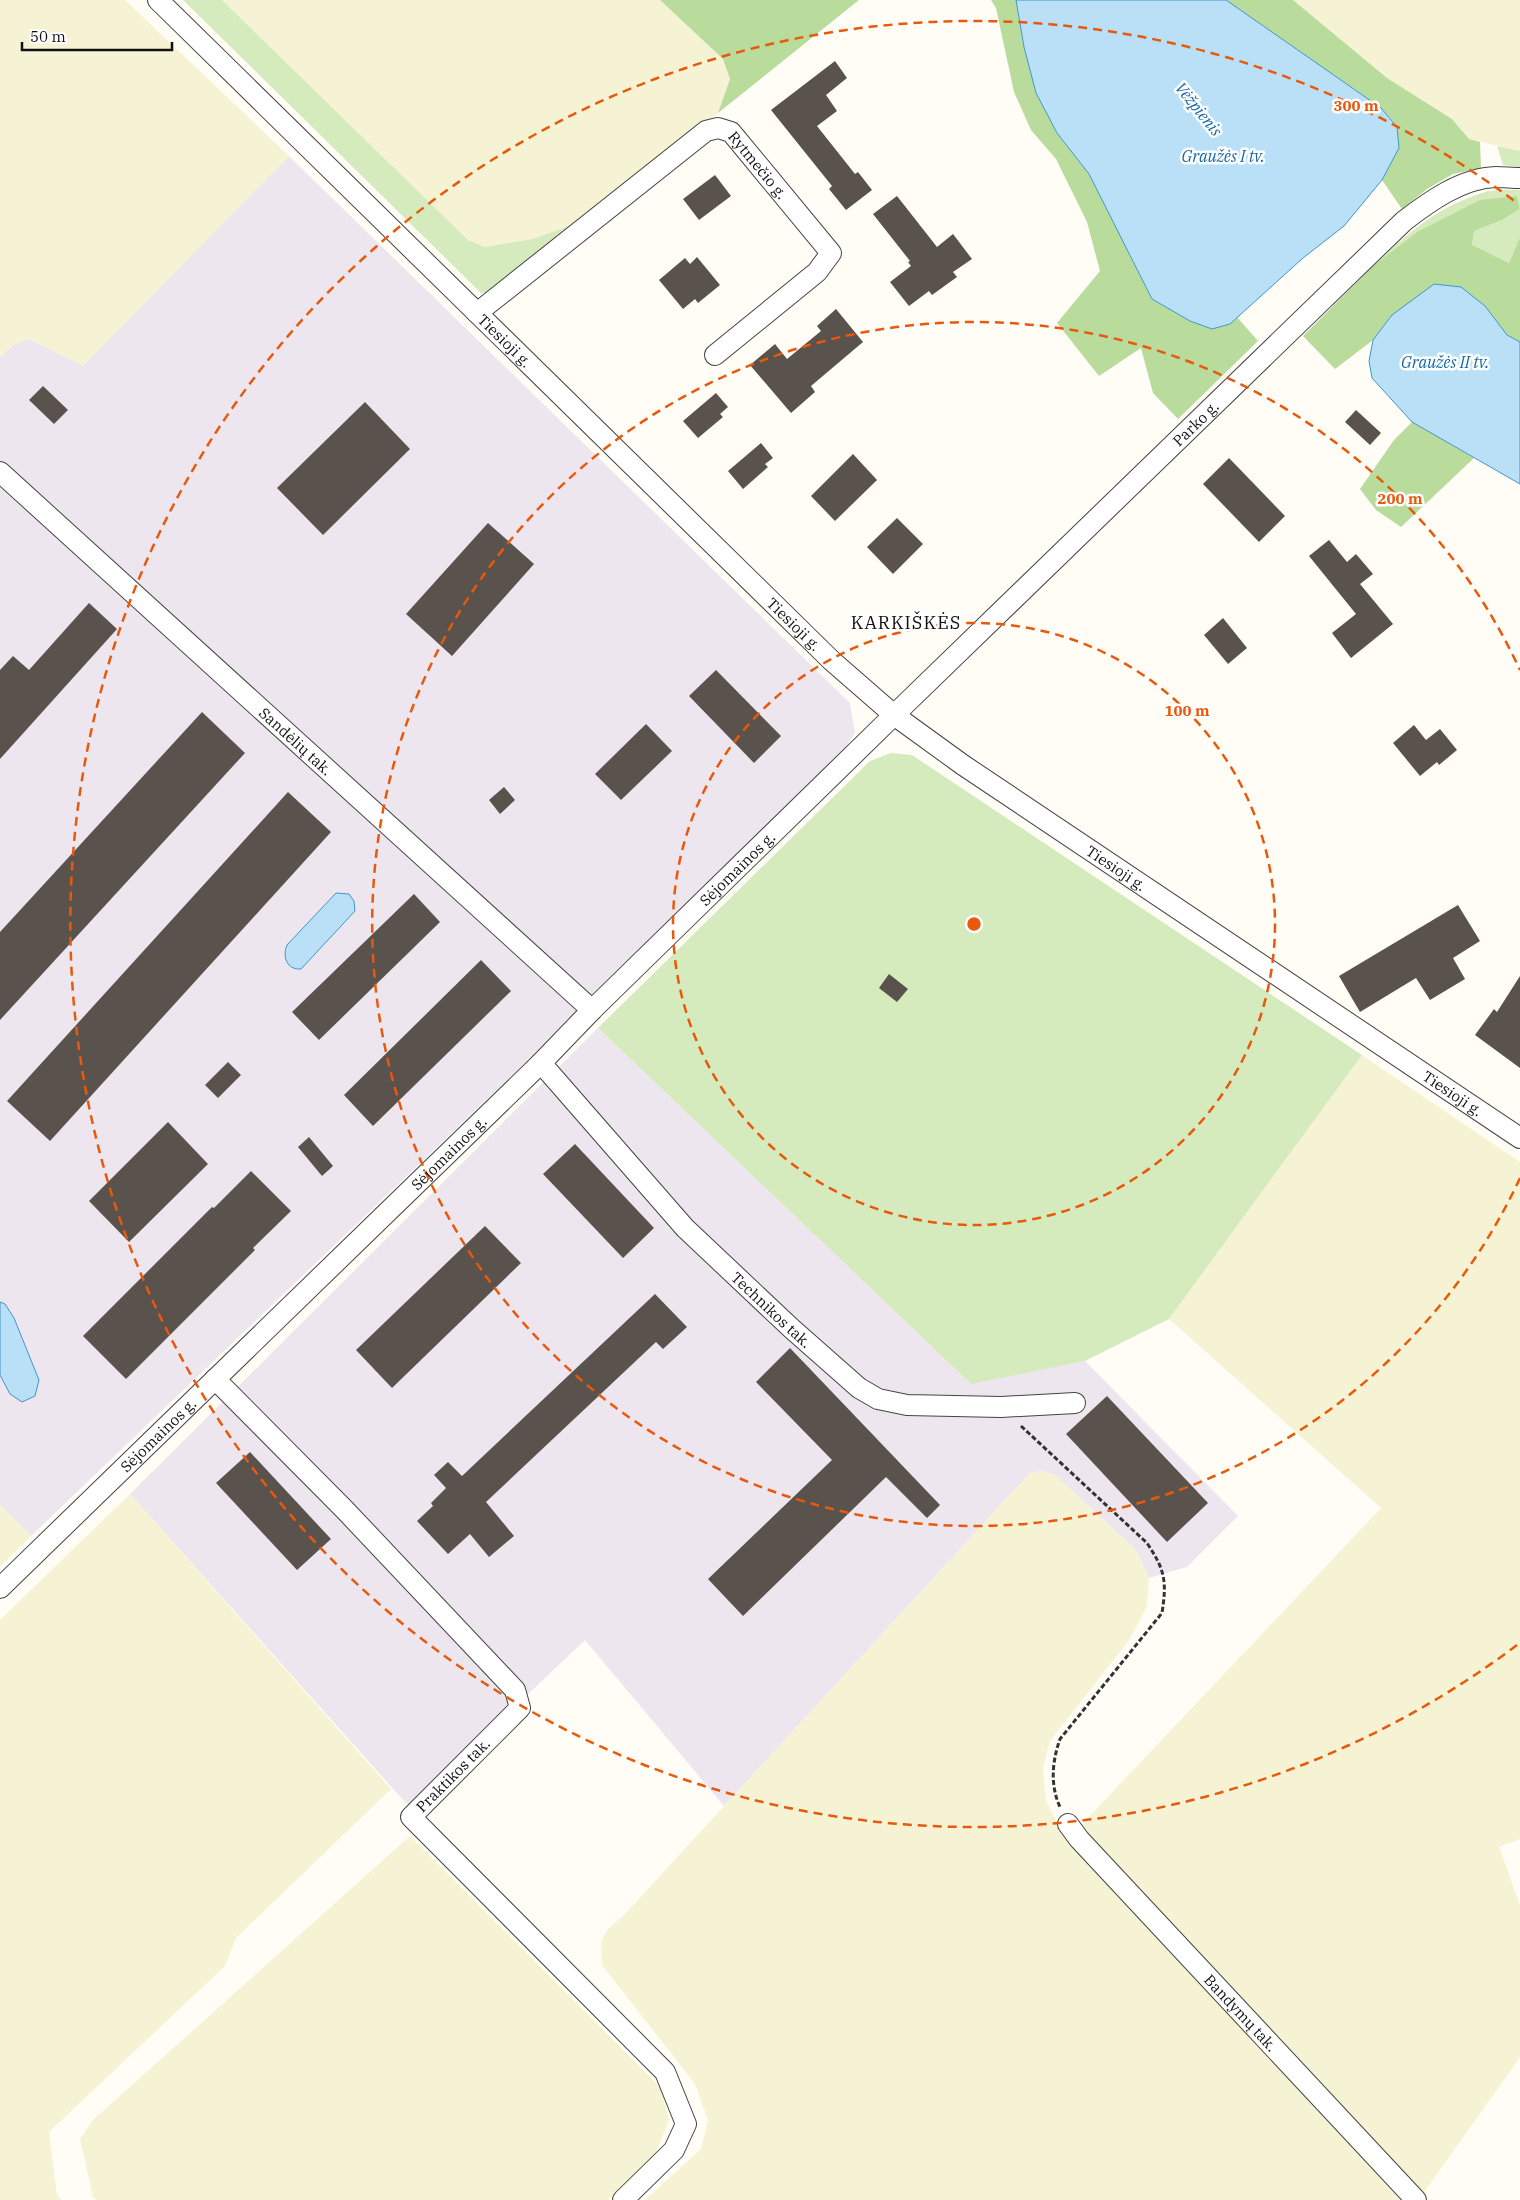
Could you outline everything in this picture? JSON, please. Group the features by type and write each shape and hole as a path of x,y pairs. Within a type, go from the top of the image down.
{"street":[{"name":"Tiesioji g.","path":"158,0 832,661 894,715 988,782 1520,1138"},
{"name":"Rytmečio g.","path":"478,313 706,131 718,128 731,132 831,253 818,272 715,355"},
{"name":"Parko g.","path":"894,715 1404,221 1426,204 1469,182 1495,177 1520,178"},
{"name":"Sandėlių tak.","path":"0,472 592,1010"},
{"name":"Sėjomainos g.","path":"0,1588 541,1063 592,1010 894,715"},
{"name":"Technikos tak.","path":"541,1063 685,1228 791,1328 859,1388 878,1398 907,1405 1001,1407 1075,1403"},
{"name":"Praktikos tak.","path":"215,1379 345,1510 515,1690 520,1708 411,1817 665,2072 686,2124 674,2150 623,2200"},
{"name":"Bandymų tak.","path":"1068,1824 1079,1839 1416,2200"}],"path":[{"path":"1001,1407 1147,1543 1158,1560 1165,1578 1165,1596 1162,1613 1060,1740 1054,1755 1054,1788 1068,1824"}],"shaded area":[{"path":"0,0 125,0 289,156 83,366 30,339 13,345 0,357"},
{"path":"222,0 660,0 723,59 730,79 718,113 581,222 532,239 485,247 468,240"},
{"path":"1293,0 1520,0 1520,151 1469,139 1452,119 1387,78"},
{"path":"289,156 850,703 855,733 846,747 582,1008 31,1536 0,1505 0,357 13,345 29,339 83,365"},
{"path":"598,1028 970,1383 1085,1361 1238,1516 1187,1567 1149,1578 1136,1550 1055,1475 1042,1471 1030,1473 724,1806 585,1640 410,1806 130,1494"},
{"path":"1362,1055 1520,1162 1520,1839 1499,1847 1520,1905 1520,2057 1423,2194 1428,2200 645,2200 701,2149 708,2121 695,2084 602,1965 601,1942 607,1930 625,1914 1030,1473 1042,1471 1055,1475 1136,1550 1149,1578 1147,1606 1130,1639 1050,1741 1043,1768 1046,1801 1062,1832 1068,1839 1381,1508 1169,1319"},
{"path":"130,1494 391,1789 236,1938 225,1966 49,2132 57,2195 62,2200 0,2200 0,1620"},
{"path":"0,1505 31,1536 0,1567"},
{"path":"410,1836 661,2088 669,2120 654,2157 608,2200 97,2200 93,2197 80,2139 93,2120"}],"green space":[{"path":"183,0 222,0 468,240 485,247 532,239 581,222 493,292 481,293"},
{"path":"660,0 859,0 718,113 730,79 723,59"},
{"path":"991,0 1016,0 1024,47 1036,93 1057,133 1089,174 1152,299 1230,324 1237,317 1258,341 1178,419 1153,393 1141,348 1099,376 1057,323 1100,271 1087,222 1056,159 1031,130 1014,92 996,8"},
{"path":"1226,0 1293,0 1387,78 1452,119 1469,139 1480,142 1481,168 1453,174 1427,189 1402,209 1382,180 1399,148 1397,126 1381,108"},
{"path":"1497,146 1520,151 1520,167 1503,165"},
{"path":"1520,190 1520,209 1517,196 1417,232 1374,265 1427,220 1456,203 1489,191"},
{"path":"1517,196 1520,209 1502,220 1474,231 1472,245 1509,263 1520,237 1520,342 1507,335 1485,306 1392,315 1373,340 1335,369 1303,336 1374,265 1417,232 1480,200"},
{"path":"1520,209 1520,237 1509,263 1472,246 1474,231 1502,220"},
{"path":"1412,422 1474,458 1401,527 1376,510 1360,489 1394,440"},
{"path":"891,753 912,755 1362,1055 1169,1319 1085,1361 971,1384 598,1028 870,761"}],"water":[{"name":"Graužės I tv.","path":"1016,0 1226,0 1381,108 1397,127 1399,148 1382,180 1344,226 1303,258 1230,324 1212,329 1190,321 1152,299 1089,174 1057,133 1036,93 1024,47"},
{"name":"Graužės II tv.","path":"1434,284 1461,287 1485,306 1507,335 1520,342 1520,484 1412,422 1372,378 1369,361 1373,340 1392,315"},
{"path":"336,893 349,894 354,901 355,911 301,969 292,967 287,962 285,954 287,945"},
{"path":"0,1302 5,1304 14,1318 39,1380 35,1396 22,1402 10,1394 0,1375"}],"building":[{"path":"835,61 847,78 826,95 837,111 817,126 855,174 858,172 872,190 846,210 829,189 832,186 771,110"},
{"path":"715,175 731,196 699,220 683,199"},
{"path":"897,196 937,247 953,234 972,259 953,272 957,277 932,295 929,291 909,306 890,282 911,266 908,262 910,261 873,214"},
{"path":"697,257 720,285 698,303 695,299 683,309 659,280 685,258 690,264"},
{"path":"836,309 863,342 811,386 815,392 791,413 750,365 775,344 787,359 821,331 817,326"},
{"path":"43,386 68,410 54,424 29,400"},
{"path":"716,393 728,407 720,414 723,417 698,438 683,421"},
{"path":"365,402 410,449 323,535 277,488"},
{"path":"1356,410 1381,433 1370,445 1345,422"},
{"path":"761,443 773,458 765,464 768,467 743,489 728,471"},
{"path":"853,454 877,480 835,521 811,496"},
{"path":"1229,458 1285,516 1259,542 1203,484"},
{"path":"897,518 923,544 893,574 867,547"},
{"path":"488,523 534,564 452,656 406,614"},
{"path":"1329,540 1347,562 1356,554 1373,574 1360,584 1393,624 1351,658 1332,633 1356,614 1309,556"},
{"path":"89,603 117,629 0,759 0,670 13,656 29,670"},
{"path":"1223,618 1247,648 1228,664 1204,635"},
{"path":"716,670 781,736 754,763 689,696"},
{"path":"202,712 245,753 0,1020 0,932"},
{"path":"646,724 672,751 621,800 595,774"},
{"path":"1414,725 1426,740 1440,729 1457,750 1439,765 1437,762 1420,776 1393,743"},
{"path":"504,787 515,800 500,814 489,800"},
{"path":"288,792 331,832 50,1141 7,1101"},
{"path":"414,894 440,922 319,1040 292,1012"},
{"path":"1458,905 1480,941 1453,958 1465,979 1430,1000 1416,978 1360,1012 1339,976"},
{"path":"481,960 511,991 373,1126 344,1095"},
{"path":"889,974 908,989 897,1002 879,988"},
{"path":"1520,976 1520,1068 1475,1035 1494,1009 1497,1012"},
{"path":"228,1062 241,1075 218,1098 205,1085"},
{"path":"168,1122 208,1164 129,1242 89,1201"},
{"path":"309,1137 333,1166 322,1176 298,1147"},
{"path":"575,1144 654,1228 623,1258 543,1174"},
{"path":"251,1171 291,1211 253,1248 255,1250 126,1379 83,1336 212,1207 214,1208"},
{"path":"485,1226 521,1263 392,1388 356,1350"},
{"path":"655,1294 687,1327 663,1349 656,1342 486,1502 514,1536 489,1557 470,1534 448,1554 417,1521 433,1506 431,1503 446,1488 434,1475 448,1462 462,1476"},
{"path":"790,1348 940,1505 927,1518 886,1477 743,1616 708,1579 832,1460 756,1382"},
{"path":"1107,1396 1208,1503 1167,1542 1066,1434"},
{"path":"250,1452 331,1539 297,1570 216,1483"}],"district":[{"name":"KARKIŠKĖS","path":"906,622"}],"water label":[{"name":"Vėžpienis","path":"1199,109"}]}
